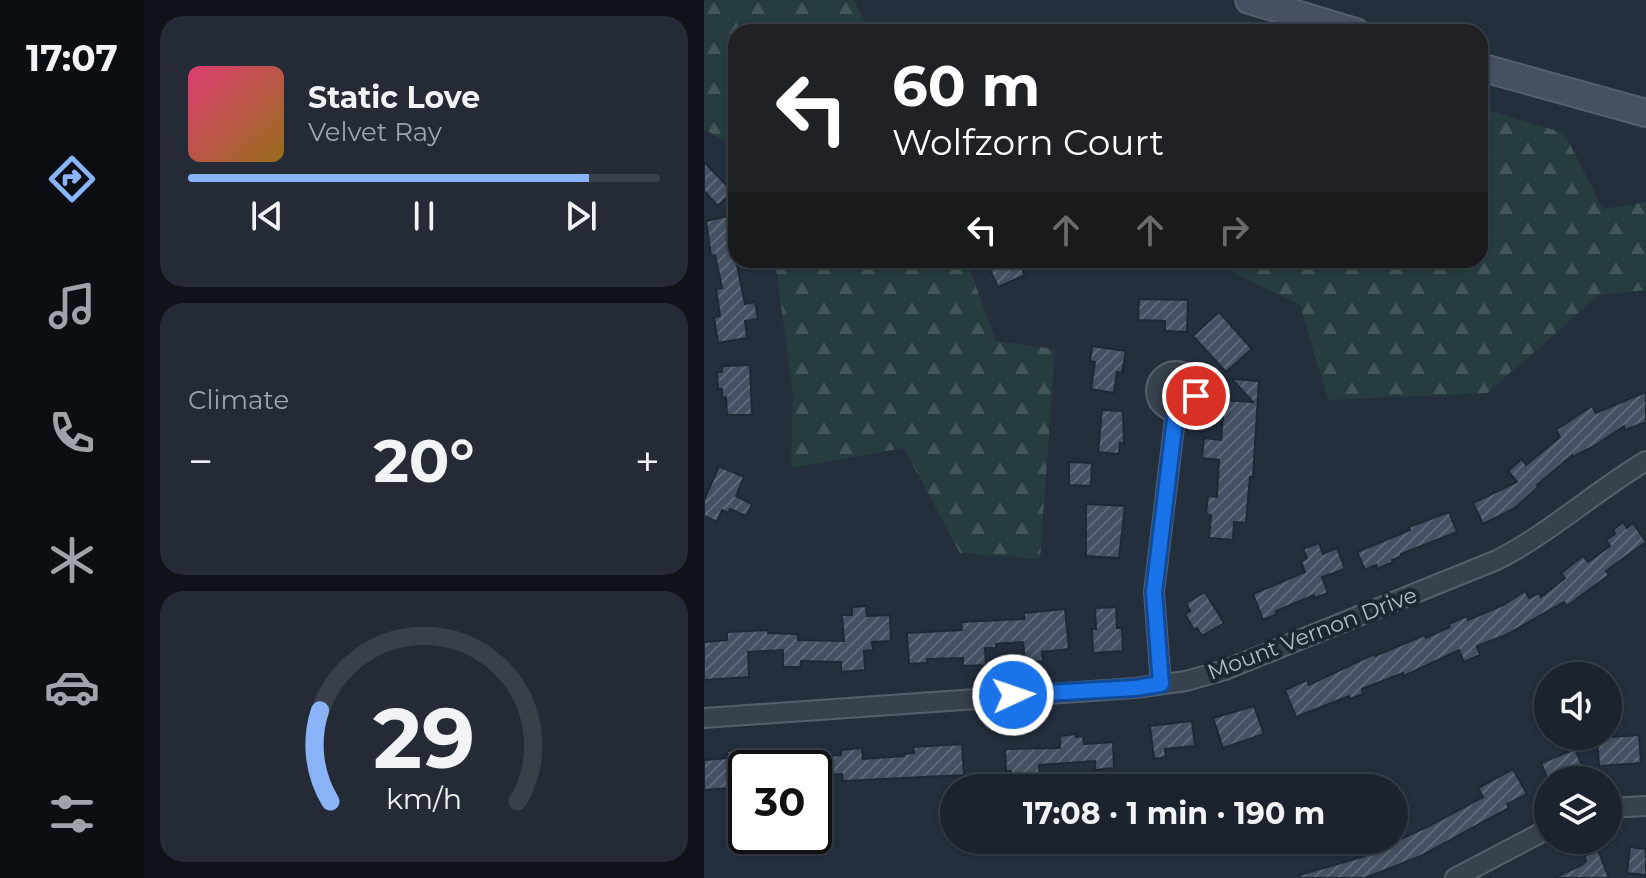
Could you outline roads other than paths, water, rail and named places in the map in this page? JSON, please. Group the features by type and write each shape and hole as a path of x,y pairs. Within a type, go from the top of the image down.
{"main road":[{"path":"1249,0 1329,24"},
{"path":"1488,69 1646,113"}],"street":[{"path":"1161,684 1154,592 1176,411"},
{"name":"Mount Vernon Drive","path":"704,718 1135,688 1186,681 1225,670 1497,560 1532,542 1646,461"},
{"path":"1622,807 1646,806"},
{"path":"1455,878 1534,836"}]}
